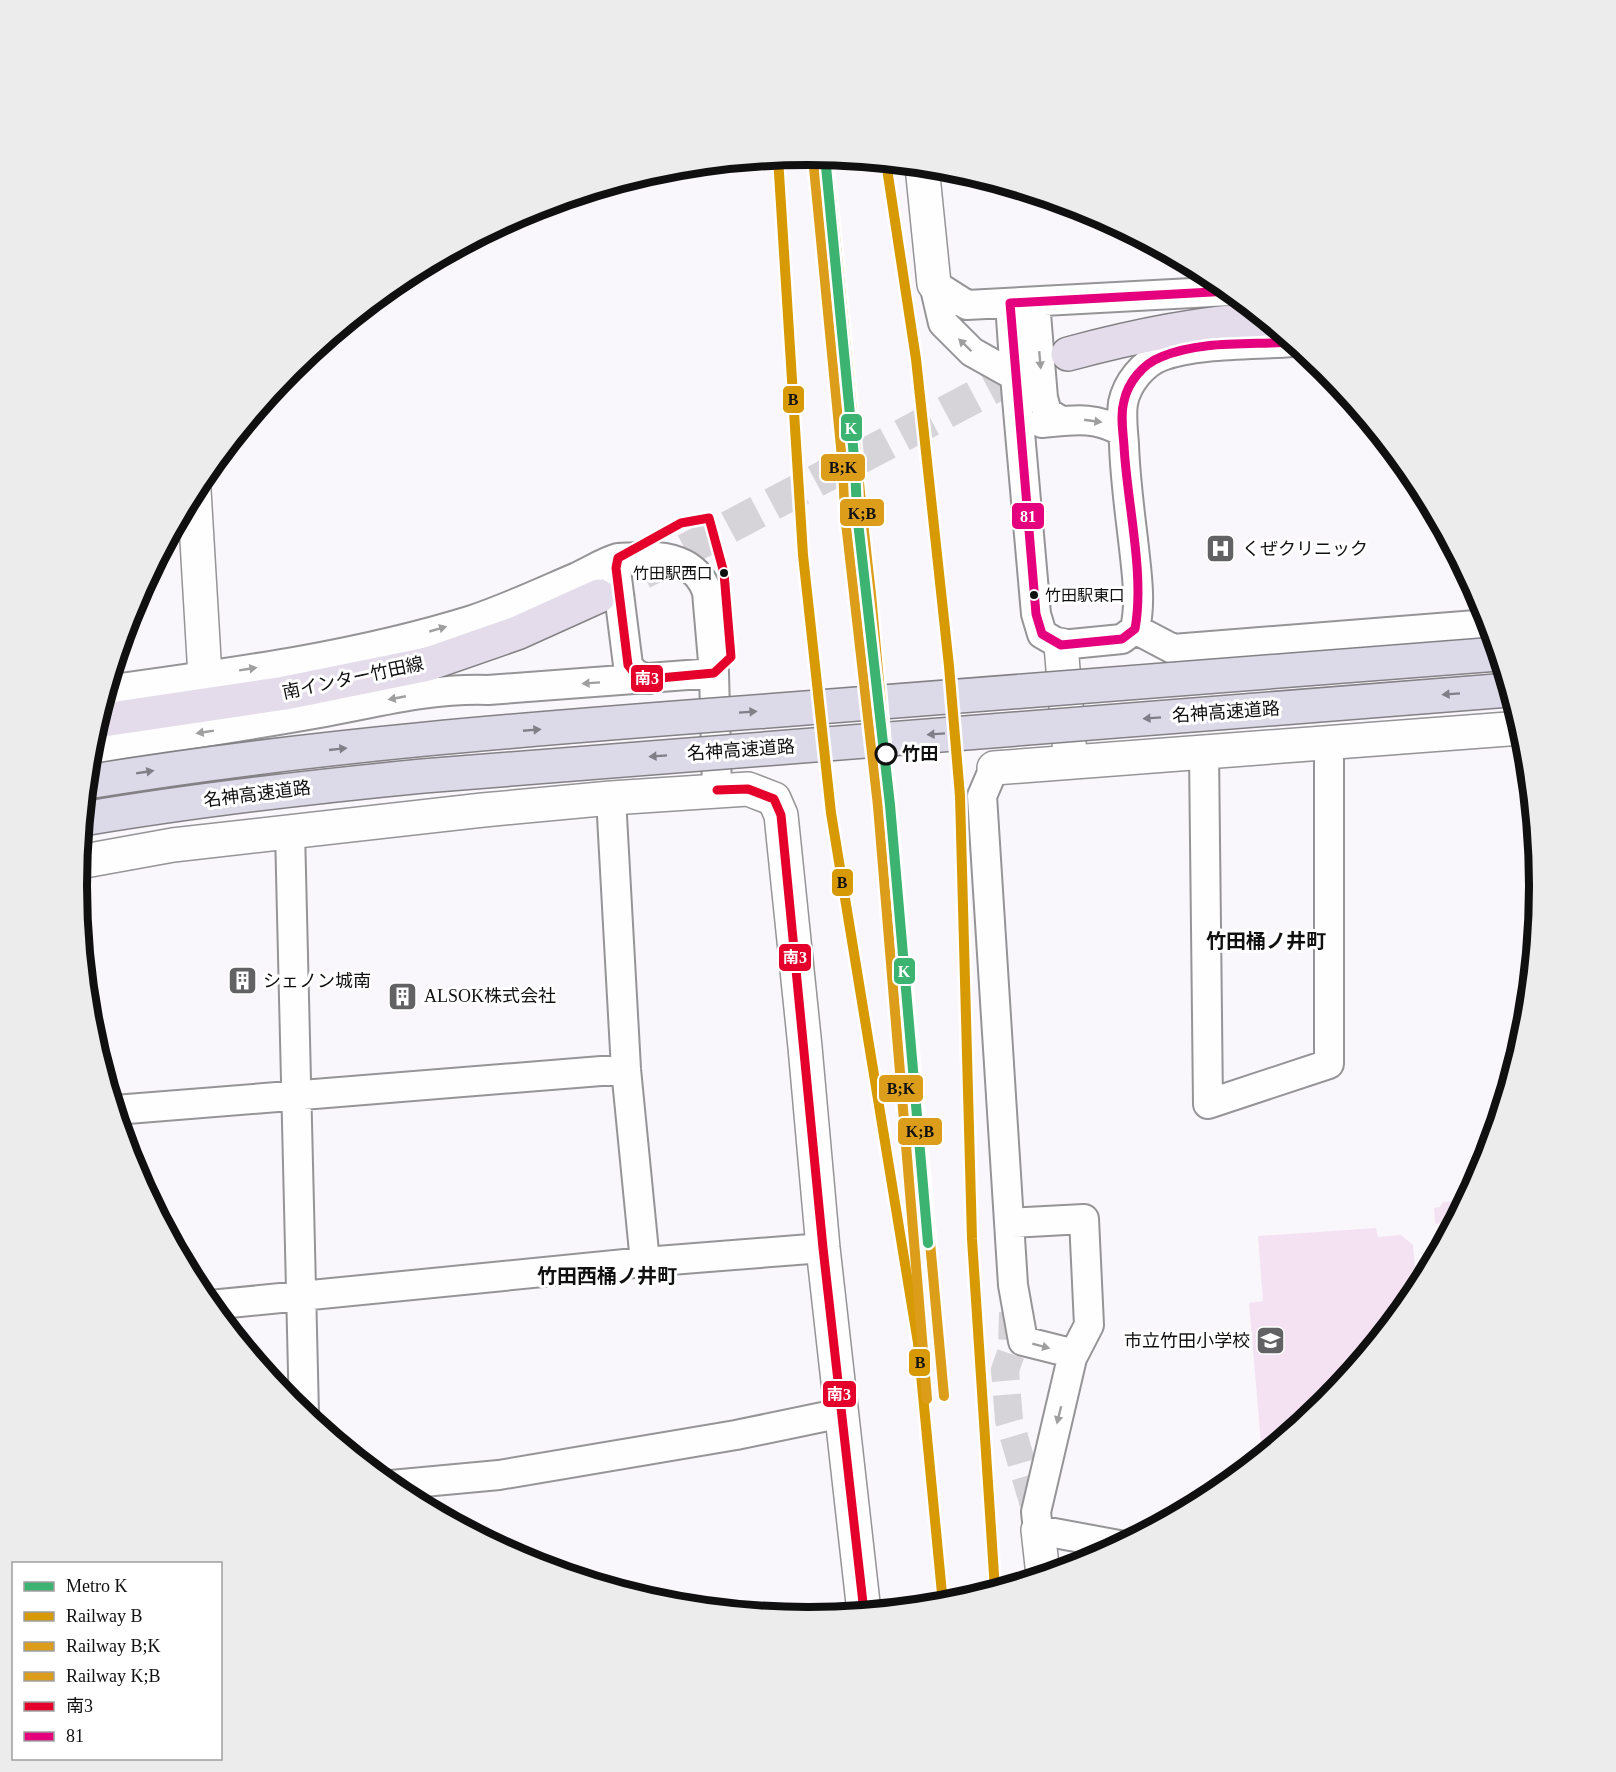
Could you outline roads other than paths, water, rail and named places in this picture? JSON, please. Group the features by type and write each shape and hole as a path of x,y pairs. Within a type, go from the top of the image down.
{"highway":[{"name":"名神高速道路","path":"95,781 172,768 416,741 631,721 1491,655"},
{"name":"名神高速道路","path":"91,818 165,805 423,776 1502,691"}],"main road":[{"path":"1068,354 1122,339 1175,328 1254,320"},
{"name":"南インター竹田線","path":"107,719 285,693 428,663 517,633 599,597"}],"street":[{"path":"923,175 934,284 943,323 972,352 1015,376"},
{"path":"934,284 967,305 1216,292"},
{"path":"1022,303 1015,376 1036,614 1042,634 1061,645 1122,639 1135,629 1139,611 1138,589 1124,470 1123,404 1130,385 1143,367 1162,356 1184,351 1281,343"},
{"path":"1022,303 1047,412 1061,421"},
{"path":"1019,425 1087,419 1106,423 1123,432"},
{"path":"195,507 205,676"},
{"path":"115,689 327,656 398,641 504,608 618,558 663,556 675,559 696,574 705,585 707,592 714,673 717,789"},
{"path":"618,558 616,568 628,665 635,674 649,679"},
{"path":"1135,629 1173,649 1480,625"},
{"path":"1061,645 1070,762"},
{"path":"100,748 324,712 417,694 461,689 488,690 714,673"},
{"path":"1072,1358 1063,1351 1023,1341 1013,1284 982,796 994,768 1511,729"},
{"path":"1204,752 1208,1104 1329,1064 1329,743"},
{"path":"88,860 173,845 290,831 611,798 717,789 748,789 774,799 781,815 806,1047 823,1248 863,1604"},
{"path":"611,798 626,1069 645,1262"},
{"path":"290,831 304,1401"},
{"path":"123,1109 626,1069"},
{"path":"1009,1223 1084,1219 1089,1325 1072,1358 1037,1521 1042,1568"},
{"path":"221,1304 645,1262 823,1248"},
{"path":"405,1484 499,1475 736,1435 842,1413"},
{"path":"1037,1521 1107,1542"}],"tunnel":[{"path":"599,596 997,385 1041,366"},
{"path":"1013,1312 1012,1350 1005,1370 1009,1420 1036,1512"}],"metro line":[{"name":"K","path":"826,166 855,467 857,513 890,805 928,1243"}],"rail line":[{"name":"B;K","path":"814,165 843,468 845,514 878,806 927,1399"},
{"name":"B","path":"779,166 803,555 831,813 918,1343 942,1594"},
{"name":"K;B","path":"828,166 871,594 944,1396"},
{"name":"B","path":"887,170 916,359 949,666 960,796 972,1239 994,1582"}],"place":[{"name":"くぜクリニック","path":"1221,549"},
{"name":"竹田駅西口","path":"724,573"},
{"name":"竹田駅東口","path":"1034,595"},
{"name":"竹田","path":"886,754"},
{"name":"シェノン城南","path":"242,981"},
{"name":"ALSOK株式会社","path":"403,996"},
{"name":"市立竹田小学校","path":"1271,1341"}],"district":[{"name":"竹田桶ノ井町","path":"1266,941"},
{"name":"竹田西桶ノ井町","path":"607,1276"}]}
